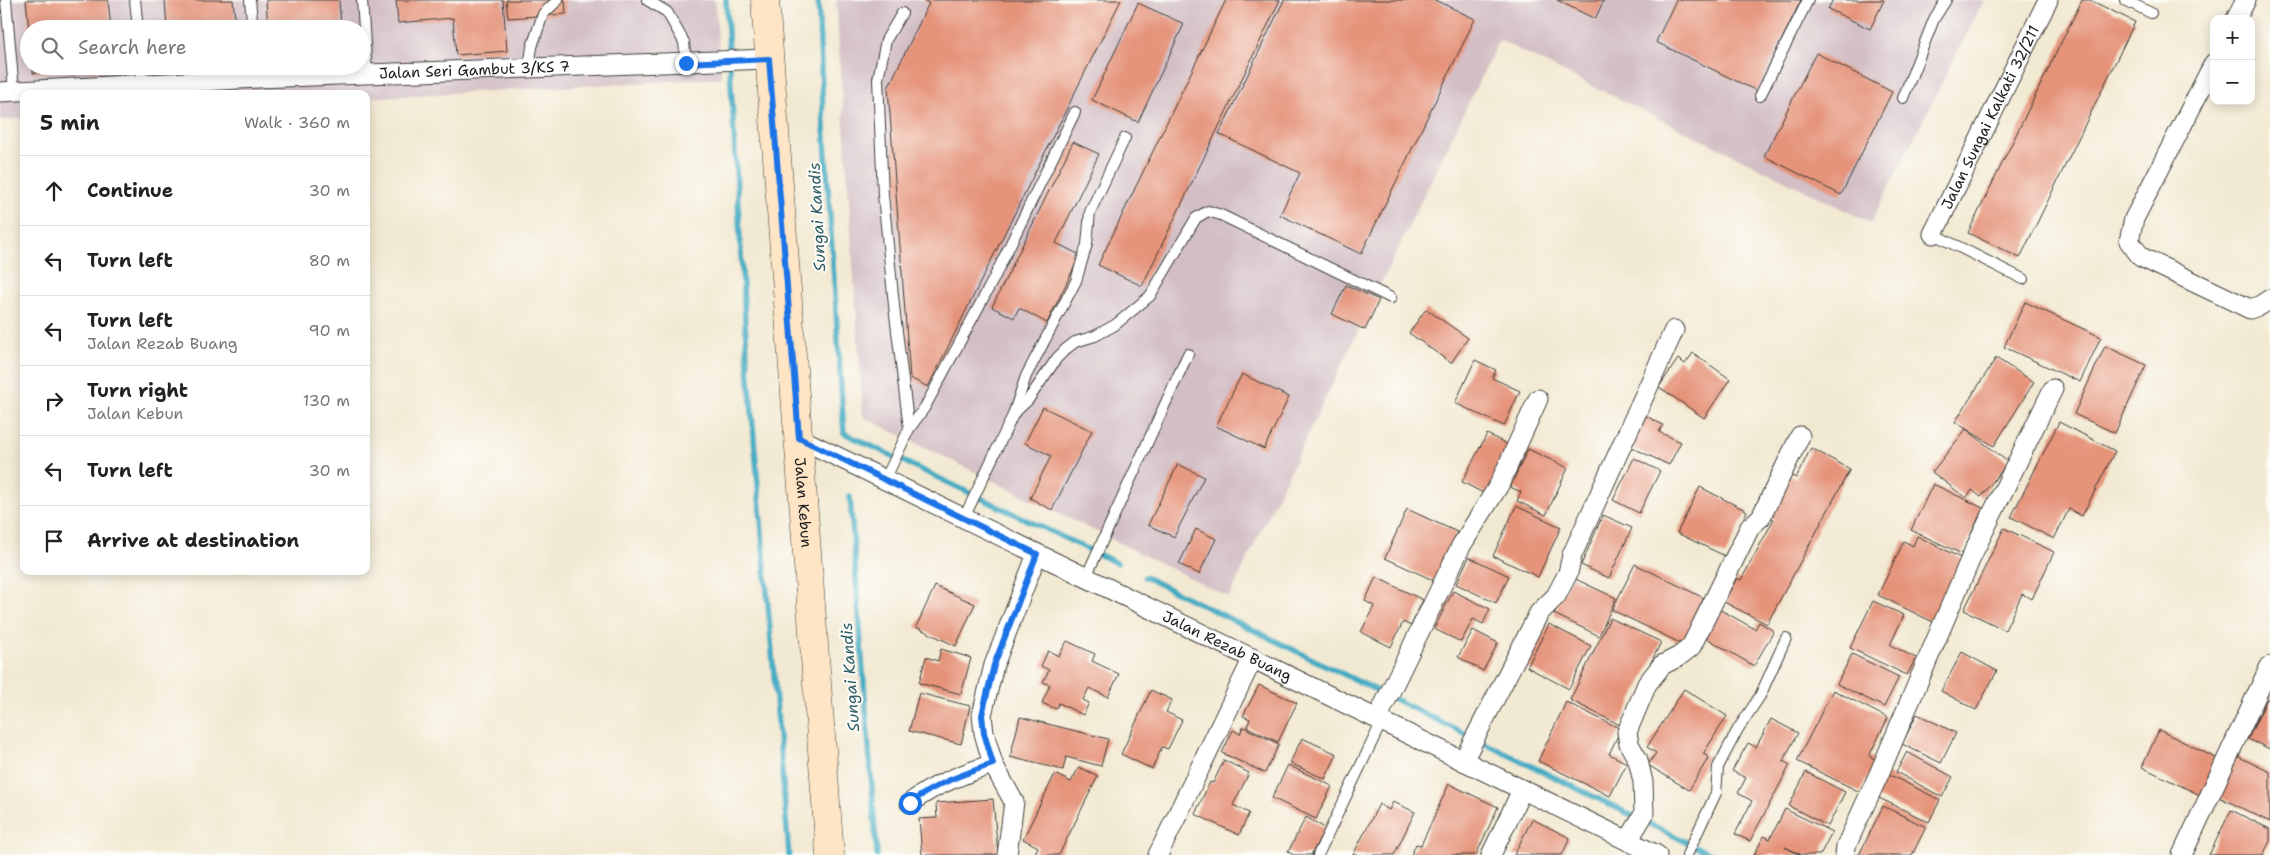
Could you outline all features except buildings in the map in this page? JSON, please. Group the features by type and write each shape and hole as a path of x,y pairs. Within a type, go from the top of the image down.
{"main road":[{"name":"Jalan Kebun","path":"765,0 830,855"}],"street":[{"name":"Jalan Sungai Kalkati 32/211","path":"1933,234 2048,0"},
{"path":"2238,15 2246,0"},
{"name":"Jalan Seri Gambut 3/KS 7","path":"370,74 769,59"},
{"path":"2210,71 2134,219 2129,241 2141,257 2250,309 2270,299"},
{"name":"Jalan Seri Gambut 3/KS 7","path":"23,90 141,75"},
{"name":"Jalan Seri Gambut 3/KS 7","path":"7,92 20,90"},
{"path":"1466,755 1539,613 1556,596 1568,573 1572,555 1674,330"},
{"path":"1845,855 1846,846 1973,553 2053,389"},
{"path":"1380,717 1391,689 1461,546 1499,485 1538,399"},
{"path":"1631,837 1644,814 1644,782 1638,760 1629,744 1627,732 1646,684 1662,665 1678,657 1691,647 1750,527 1761,517 1800,436"},
{"name":"Jalan Rezab Buang","path":"799,438 888,472 968,510 1037,554 1253,658 1466,755 1522,790 1631,837 1654,855"},
{"path":"1007,855 1014,802 993,764 984,733 982,715 994,665 1037,554"},
{"path":"1158,855 1253,658"},
{"path":"2182,855 2270,666"},
{"path":"910,803 926,791 952,778 993,764"},
{"path":"1491,855 1522,790"}],"lane":[{"path":"6,0 7,92"},
{"path":"135,0 137,20"},
{"path":"250,0 252,20"},
{"path":"362,0 363,20"},
{"path":"530,68 532,47 543,14 558,0"},
{"path":"647,0 667,12 684,42 686,63"},
{"path":"1760,96 1808,0"},
{"path":"1903,98 1934,19 1946,0"},
{"path":"2125,0 2151,13"},
{"path":"902,13 886,40 878,79 883,195 909,429"},
{"path":"888,472 909,429 925,407 993,280 1076,112"},
{"path":"968,510 982,484 1014,413 1026,376 1076,281 1087,244 1090,212 1125,138"},
{"path":"1014,413 1028,400 1057,358 1066,349 1075,342 1106,331 1150,296 1196,218 1208,211 1221,215 1391,298"},
{"path":"1933,234 2024,279"},
{"path":"1086,578 1188,354"},
{"path":"1687,855 1716,793 1718,767 1738,729 1760,696 1786,638"},
{"path":"1318,855 1380,717"}],"shaded area":[{"path":"0,0 715,0 721,78 370,98 370,90 20,90 20,118 0,120"},
{"path":"836,0 1984,0 1871,223 1499,40 1229,597 863,417"}],"waterway":[{"path":"726,0 747,354 789,855"},
{"name":"Sungai Kandis","path":"818,0 823,110 844,433 1117,563"},
{"name":"Sungai Kandis","path":"850,496 877,855"},
{"path":"1145,577 1713,855"}],"route":[{"path":"686,63 769,59 799,438 1037,554 994,665 982,715 984,733 993,764 952,778 926,791 910,803"}]}
